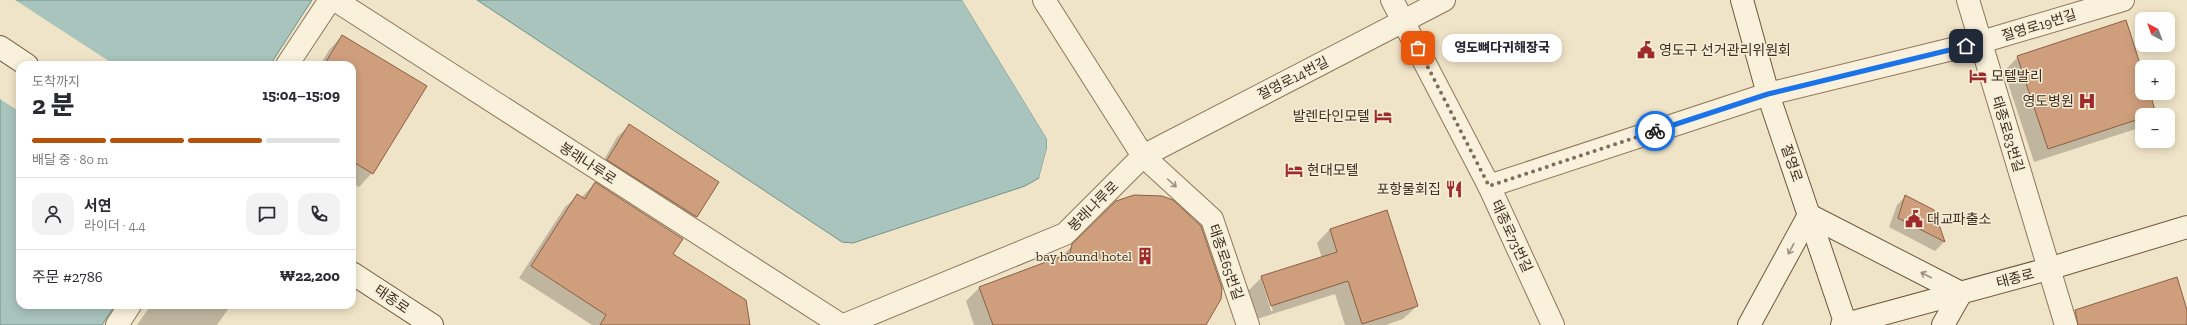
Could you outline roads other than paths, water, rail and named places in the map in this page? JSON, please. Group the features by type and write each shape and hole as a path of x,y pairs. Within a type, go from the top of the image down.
{"street":[{"path":"290,61 330,0"},
{"name":"봉래나루로","path":"335,0 841,325"},
{"path":"1044,0 1143,156"},
{"name":"태종로73번길","path":"1392,0 1489,186 1553,325"},
{"name":"절영로14번길","path":"1143,156 1444,0"},
{"name":"절영로","path":"1742,0 1768,94 1845,325"},
{"name":"태종로83번길","path":"1968,0 2066,325"},
{"name":"절영로19번길","path":"1489,186 1768,94 1981,42 2123,0"},
{"path":"0,47 21,61"},
{"name":"봉래나루로","path":"844,325 1065,234 1143,156"},
{"name":"태종로65번길","path":"1143,156 1212,219 1248,325"},
{"path":"1749,325 1809,215 1961,293 1943,325"},
{"name":"태종로","path":"1845,325 2048,269 2187,227"},
{"name":"태종로","path":"356,276 432,325"},
{"path":"117,325 127,309"}],"water":[{"path":"0,0 312,0 273,61 16,61 16,309 112,309 102,325 0,325"},
{"path":"477,0 962,0 1047,139 1047,148 1039,178 1025,186 853,243 842,242"}],"place":[{"name":"영도뼈다귀해장국","path":"1418,48"},
{"name":"영도구 선거관리위원회","path":"1646,50"},
{"name":"모텔발리","path":"1978,76"},
{"name":"영도병원","path":"2087,101"},
{"name":"발렌타인모텔","path":"1383,116"},
{"name":"현대모텔","path":"1294,170"},
{"name":"포항물회집","path":"1454,189"},
{"name":"대교파출소","path":"1914,219"},
{"name":"bay hound hotel","path":"1145,256"}]}
